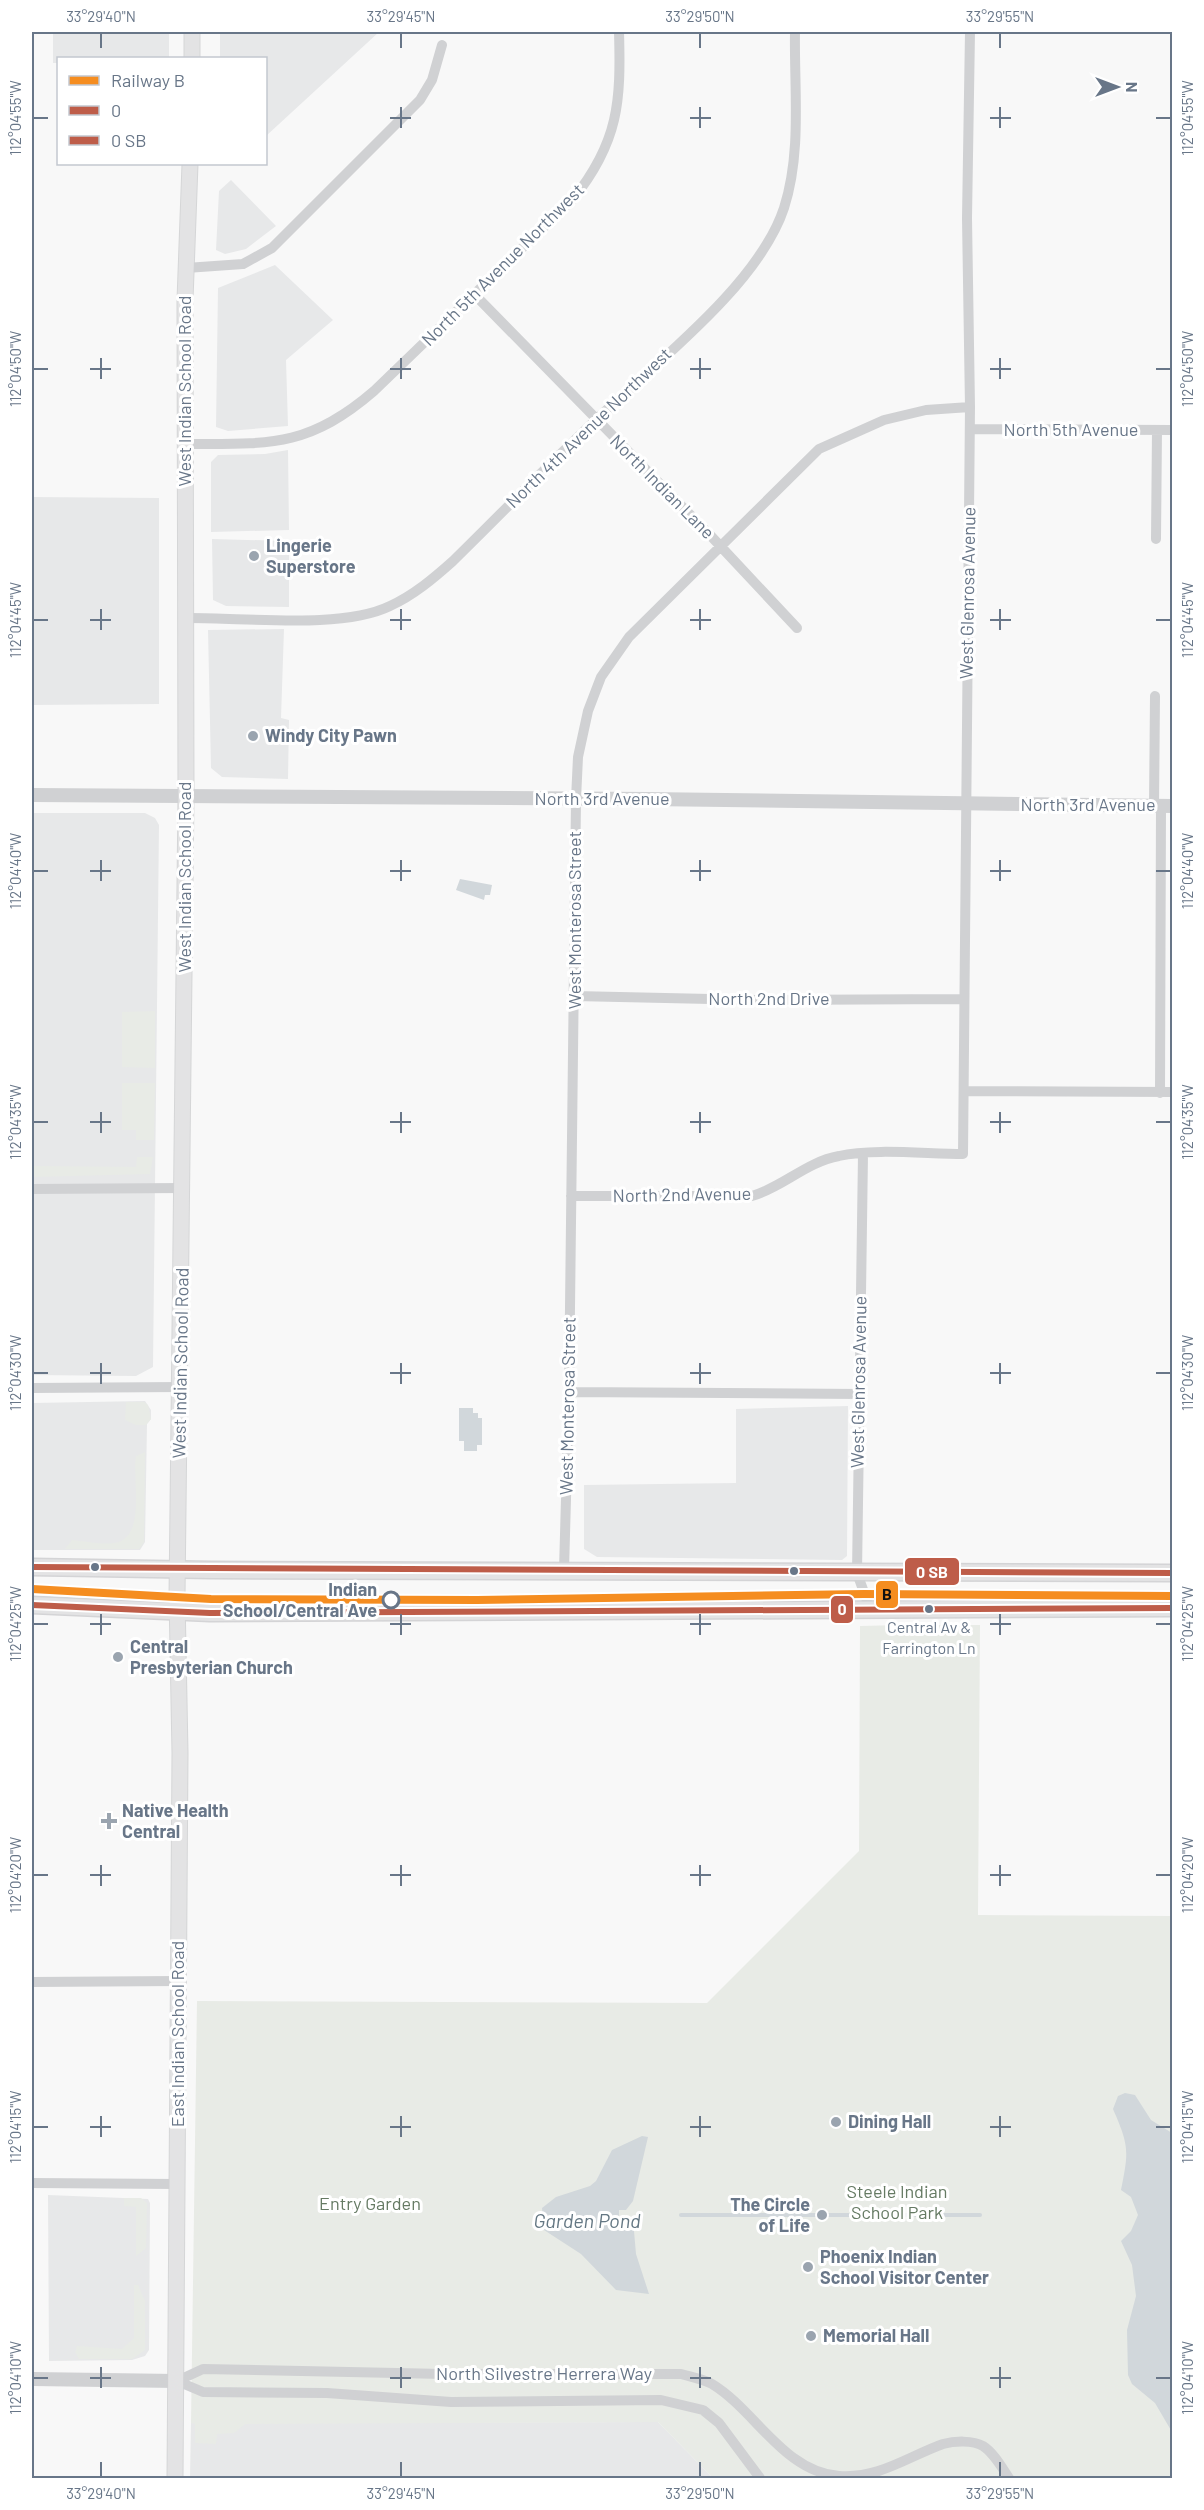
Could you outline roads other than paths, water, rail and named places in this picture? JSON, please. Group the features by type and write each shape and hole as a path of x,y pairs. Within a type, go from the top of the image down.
{"main road":[{"path":"192,32 192,57"},
{"name":"West Indian School Road","path":"177,1590 186,796 186,268 190,165"},
{"path":"32,1567 1173,1573"},
{"name":"East Indian School Road","path":"175,2478 178,2184 177,1590"},
{"path":"32,1605 177,1612 1173,1608"}],"street":[{"name":"North 5th Avenue Northwest","path":"185,444 285,440 304,435 330,423 374,391 573,199 586,182 613,132 618,105 619,32"},
{"name":"North 4th Avenue Northwest","path":"186,618 346,619 389,607 425,586 453,561 596,420 705,317 755,263 771,239 784,208 795,138 795,32"},
{"name":"West Glenrosa Avenue","path":"963,1154 970,429 967,218 970,32"},
{"path":"186,268 220,268 243,264 272,248 420,100 432,80 442,45"},
{"name":"North Indian Lane","path":"475,295 721,547 796,628"},
{"name":"West Monterosa Street","path":"564,1570 570,1392 576,799 581,737 602,677 629,638 819,449 884,420 926,410 970,407"},
{"name":"North 5th Avenue","path":"970,429 1173,430"},
{"path":"1156,539 1157,430"},
{"path":"1155,696 1163,806 1160,1093"},
{"name":"North 3rd Avenue","path":"32,795 1163,806"},
{"name":"North 2nd Drive","path":"574,996 756,1000 964,999"},
{"path":"964,1091 1173,1092"},
{"name":"West Glenrosa Avenue","path":"862,1154 857,1573 870,1609"},
{"name":"North 2nd Avenue","path":"571,1196 752,1196 776,1188 797,1173 839,1155 963,1154"},
{"path":"32,1189 183,1188"},
{"path":"32,1388 181,1387"},
{"path":"570,1392 860,1394"},
{"path":"32,1982 178,1981"},
{"path":"32,2183 178,2184"},
{"name":"North Silvestre Herrera Way","path":"177,2381 203,2369 444,2374 681,2374 709,2382 724,2392 796,2460 823,2472 839,2476 877,2472 944,2444 963,2442 984,2447 1009,2478"},
{"path":"32,2379 177,2381"},
{"name":"North Silvestre Herrera Way","path":"177,2381 203,2392 327,2393 451,2402 661,2400 703,2410 719,2423 760,2478"}],"water":[{"path":"460,879 492,885 490,895 485,895 484,900 456,890"},
{"path":"459,1408 473,1408 473,1413 478,1413 478,1418 482,1418 482,1445 477,1445 477,1451 464,1451 464,1441 459,1441"},
{"path":"1125,2093 1135,2095 1151,2120 1172,2133 1172,2432 1155,2403 1132,2384 1128,2375 1127,2330 1136,2296 1132,2265 1121,2241 1131,2231 1138,2215 1131,2197 1121,2190 1126,2148 1113,2109 1118,2096"},
{"name":"Garden Pond","path":"642,2136 648,2137 633,2201 626,2210 619,2210 619,2221 625,2222 634,2231 636,2254 649,2294 616,2290 581,2254 544,2230 542,2208 556,2197 590,2186 596,2181 612,2150"}],"waterway":[{"path":"681,2215 816,2215"},
{"path":"829,2215 980,2215"}],"rail line":[{"name":"B","path":"32,1589 211,1599 477,1600 864,1594 1172,1596"}],"place":[{"name":"Lingerie Superstore","path":"254,556"},
{"name":"Windy City Pawn","path":"253,736"},
{"name":"Indian School/Central Ave","path":"391,1600"},
{"name":"Central Av & Farrington Ln","path":"929,1609"},
{"name":"Central Presbyterian Church","path":"118,1657"},
{"name":"Native Health Central","path":"109,1821"},
{"name":"Dining Hall","path":"836,2122"},
{"name":"The Circle of Life","path":"822,2215"},
{"name":"Phoenix Indian School Visitor Center","path":"808,2267"},
{"name":"Memorial Hall","path":"811,2336"}],"park label":[{"name":"Steele Indian School Park","path":"897,2202"},
{"name":"Entry Garden","path":"370,2204"}]}
